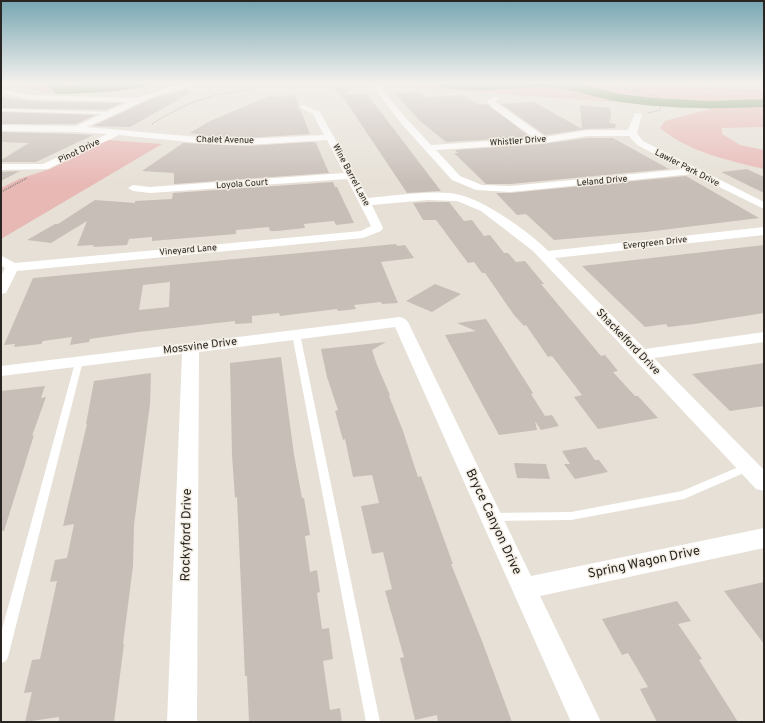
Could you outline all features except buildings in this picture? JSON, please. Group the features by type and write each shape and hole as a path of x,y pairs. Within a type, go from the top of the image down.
{"street":[{"path":"76,129 104,116"},
{"name":"Wine Barrel Lane","path":"318,116 377,225 375,230"},
{"path":"401,116 456,178 483,192 485,209"},
{"path":"509,116 543,140"},
{"path":"632,133 638,116"},
{"name":"Chalet Avenue","path":"1,128 76,129 246,142 330,137"},
{"name":"Pinot Drive","path":"1,167 41,168 117,133"},
{"name":"Whistler Drive","path":"429,148 543,140 587,133 632,133"},
{"name":"Lawler Park Drive","path":"632,133 634,138 644,146 764,206"},
{"name":"Leland Drive","path":"456,194 478,200 483,192 694,171"},
{"name":"Loyola Court","path":"133,188 150,190 351,176"},
{"path":"365,202 456,194 456,178"},
{"name":"Shackelford Drive","path":"456,194 485,209 529,241 545,255 764,483"},
{"name":"Vineyard Lane","path":"7,264 363,234 375,230"},
{"name":"Evergreen Drive","path":"545,255 764,231"},
{"path":"1,290 7,264"},
{"name":"Mossvine Drive","path":"1,371 400,322"},
{"name":"Bryce Canyon Drive","path":"400,322 586,722"},
{"path":"641,355 764,337"},
{"name":"Rockyford Drive","path":"182,722 191,347"},
{"name":"Spring Wagon Drive","path":"524,588 764,538"}],"lane":[{"path":"296,334 373,722"},
{"path":"1,657 79,361"},
{"path":"491,517 571,516 684,495 748,467"}],"path":[{"path":"150,126 165,116"}],"shaded area":[{"path":"685,116 764,116 764,127 722,128 722,134 740,145 764,150 764,169 709,154 683,143 660,128 665,121"},
{"path":"107,140 162,144 1,239 1,188 19,179 50,169"}]}
